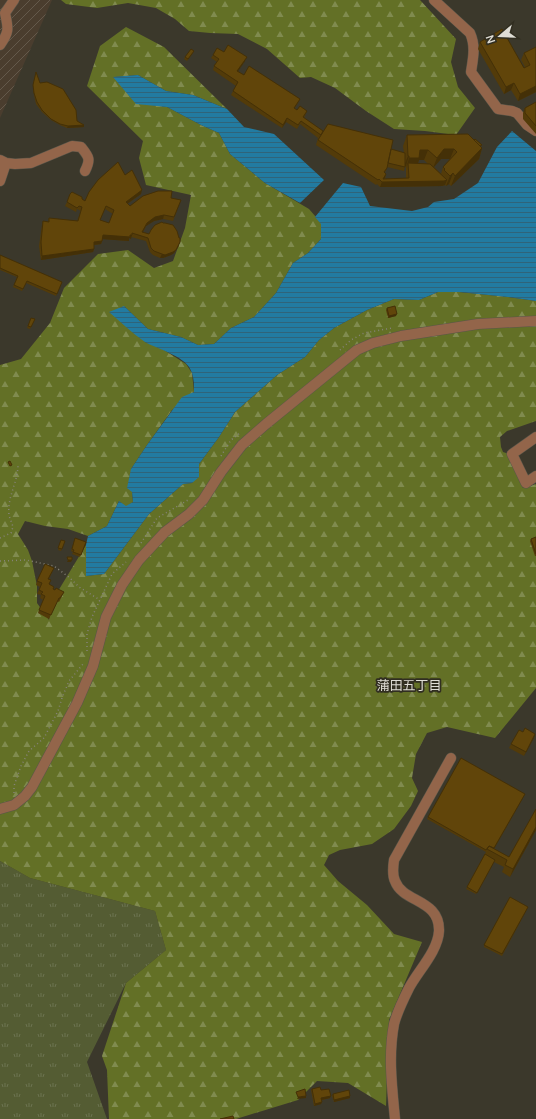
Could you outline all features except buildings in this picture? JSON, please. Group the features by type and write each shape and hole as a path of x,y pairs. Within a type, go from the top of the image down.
{"street":[{"path":"0,45 6,36 8,28 5,13 14,0"},
{"path":"434,0 470,33 474,40 471,72 498,109 518,113 527,125 536,131"},
{"path":"0,181 3,161 15,164 31,163 72,146 82,147 88,156 89,163 86,171"},
{"path":"0,809 14,805 25,796 32,787 77,703 93,666 106,617 122,585 139,560 165,532 189,514 203,500 221,472 242,445 357,350 373,343 401,336 478,324 536,321"},
{"path":"536,437 512,454 526,483 536,476"},
{"path":"395,1119 391,1069 395,1023 409,988 435,946 439,933 439,923 433,912 426,905 402,891 395,881 393,871 394,860 451,758"}],"path":[{"path":"341,350 351,340 364,333 394,328"},
{"path":"217,461 231,440 242,431"},
{"path":"0,538 11,533 13,527 9,515 9,504 12,489 18,474 18,465"},
{"path":"138,546 158,518 188,500"},
{"path":"86,653 92,616 112,574 129,558"},
{"path":"0,561 26,560 54,566 79,587 100,600"},
{"path":"14,805 14,786 21,766 29,751 44,738 58,711 69,681 86,660"}],"shaded area":[{"path":"0,0 52,0 0,118"}],"green space":[{"path":"61,0 420,0 456,39 451,62 458,87 475,108 456,135 394,129 335,88 311,77 300,78 267,49 238,34 189,31 175,19 156,8 128,3 97,8 66,4"},
{"path":"126,27 164,47 227,109 193,95 166,91 138,75 114,77 136,103 167,107 219,133 230,154 265,183 309,209 322,224 321,239 308,253 293,263 276,293 254,317 231,328 214,344 198,345 181,337 148,329 124,306 145,342 164,350 186,364 192,373 194,392 172,410 131,469 133,502 126,507 119,501 107,526 88,536 68,529 45,526 25,521 18,534 28,550 32,561 37,586 37,603 49,620 52,601 86,545 86,576 104,574 149,514 183,484 192,483 199,464 235,412 277,375 305,357 319,340 334,328 367,310 394,299 419,300 438,292 459,292 536,301 536,421 507,431 500,437 503,452 509,454 523,488 536,484 536,688 495,738 447,727 427,733 416,754 412,778 418,791 411,806 394,829 372,844 340,850 329,855 324,865 338,881 367,905 394,934 422,942 389,1020 386,1106 348,1083 317,1081 298,1100 236,1119 109,1119 107,1070 102,1056 126,983 166,950 155,911 30,878 0,861 0,365 21,359 50,323 64,288 98,254 128,250 154,268 173,261 185,228 191,195 146,185 139,158 143,141 87,86 100,46"},
{"path":"0,861 30,878 155,911 166,950 126,983 87,1062 107,1119 0,1119"}],"water":[{"path":"138,75 166,91 193,95 227,109 244,127 274,134 324,180 300,203 265,183 230,154 219,133 167,107 136,104 113,77"},
{"path":"512,131 536,151 536,301 459,292 438,292 419,300 394,299 367,310 334,328 319,340 305,357 277,375 235,412 199,464 199,477 192,483 183,484 149,514 104,574 86,576 86,545 88,536 107,526 119,501 126,506 133,502 132,492 127,488 131,469 182,397 194,392 194,380 192,373 185,362 172,354 145,342 109,312 124,306 148,329 181,337 198,345 214,344 231,328 254,317 276,293 293,263 308,253 321,239 321,224 315,217 343,183 361,187 370,206 412,211 428,207 434,202 454,199 478,183 497,147"}],"district":[{"name":"蒲田五丁目","path":"409,685"}]}
